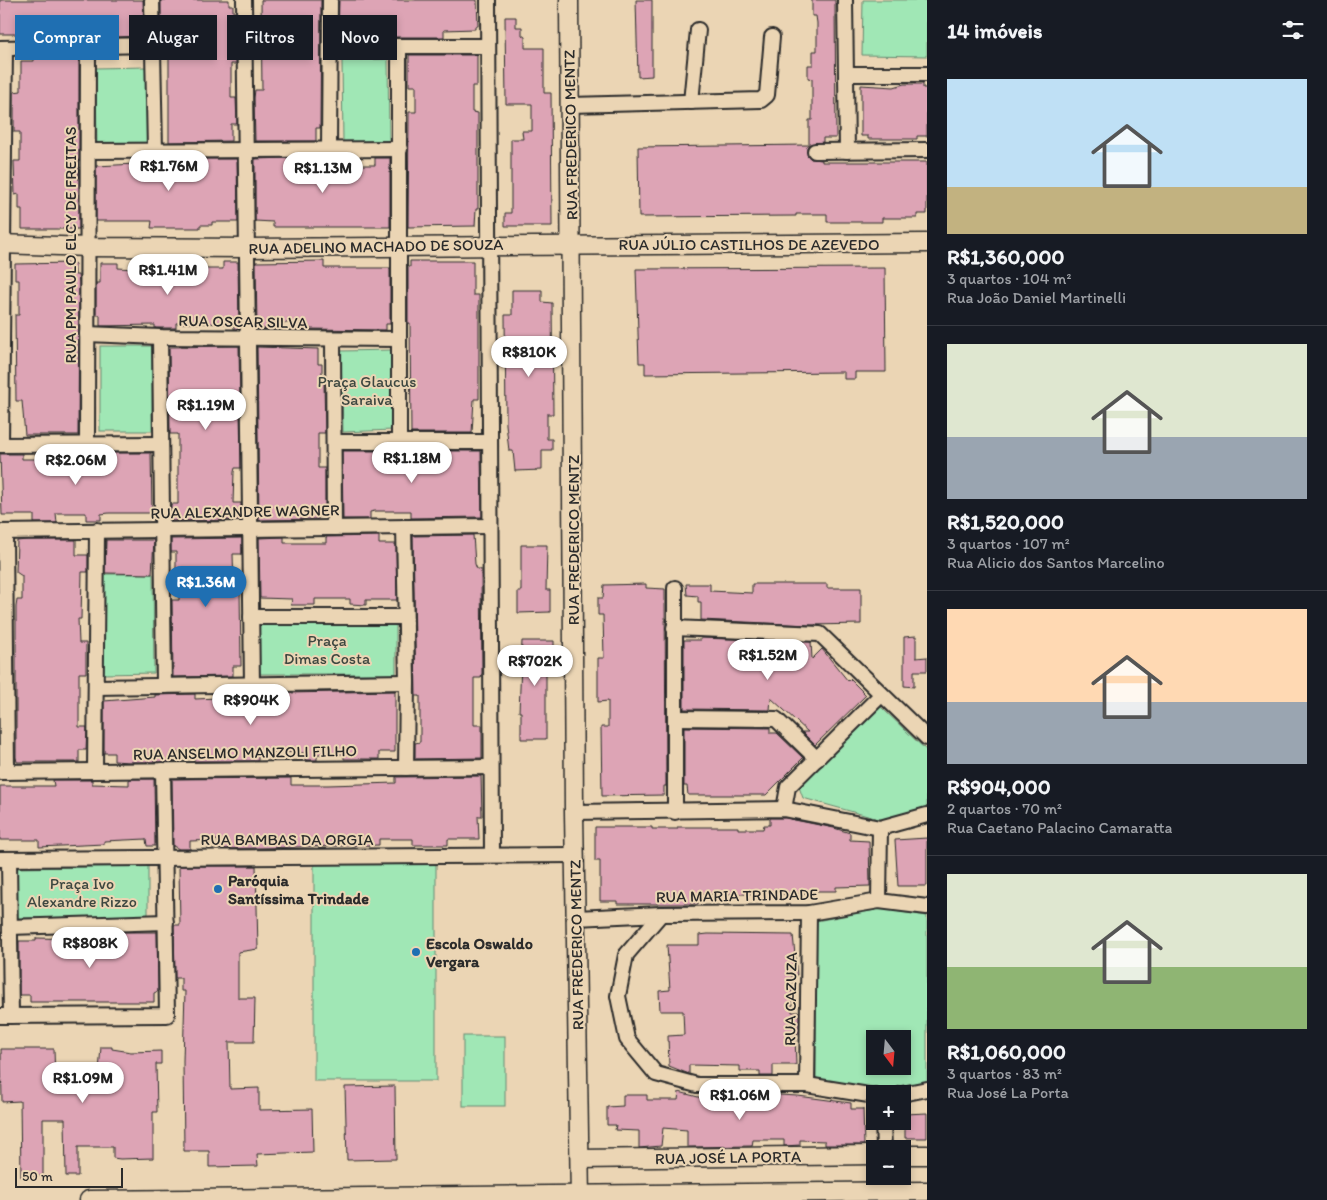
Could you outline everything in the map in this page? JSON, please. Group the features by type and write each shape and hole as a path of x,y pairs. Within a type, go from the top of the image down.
{"street":[{"path":"152,0 152,15"},
{"path":"244,0 247,248 246,337 252,685"},
{"path":"330,0 330,15"},
{"path":"488,0 492,855"},
{"name":"RUA FREDERICO MENTZ","path":"569,0 574,812 580,1198"},
{"path":"846,0 847,151"},
{"path":"691,102 698,30"},
{"path":"570,105 761,100 767,95 772,37"},
{"path":"399,442 399,47 488,46"},
{"path":"15,48 2,48 1,445 161,444"},
{"name":"RUA PM PAULO ELCY DE FREITAS","path":"87,444 88,60"},
{"path":"152,60 155,151"},
{"path":"329,149 331,60"},
{"path":"846,74 927,74"},
{"path":"89,151 400,149"},
{"path":"815,151 927,150"},
{"name":"RUA JÚLIO CASTILHOS DE AZEVEDO","path":"571,245 927,243"},
{"name":"RUA ADELINO MACHADO DE SOUZA","path":"1,244 89,247 247,248 571,245"},
{"name":"RUA OSCAR SILVA","path":"87,334 160,337 399,339"},
{"path":"160,337 164,686"},
{"path":"333,339 334,528"},
{"path":"335,442 490,442"},
{"name":"RUA ALEXANDRE WAGNER","path":"3,532 490,526"},
{"path":"404,527 407,682 406,768"},
{"path":"95,771 97,530"},
{"path":"3,532 3,772"},
{"path":"675,588 675,812"},
{"path":"251,617 405,617"},
{"path":"674,628 820,634 927,738"},
{"path":"96,687 407,682"},
{"path":"784,809 788,787 882,695"},
{"path":"676,718 776,719 817,759"},
{"name":"RUA ANSELMO MANZOLI FILHO","path":"3,772 491,767"},
{"path":"5,859 10,927 6,1016 167,1015 163,770"},
{"path":"574,812 784,809 880,828 927,815"},
{"path":"879,901 880,828"},
{"name":"RUA BAMBAS DA ORGIA","path":"5,859 575,855"},
{"name":"RUA MARIA TRINDADE","path":"576,918 661,914 809,913 879,901 927,907"},
{"name":"RUA CAZUZA","path":"807,1085 809,913"},
{"path":"661,914 626,956 618,996 627,1039 656,1074 697,1085 807,1085 866,1095"},
{"path":"10,927 166,922"},
{"path":"911,1092 927,1089"},
{"name":"RUA JOSÉ LA PORTA","path":"580,1159 866,1155"},
{"path":"911,1155 927,1156"},
{"path":"89,1200 580,1198 927,1191"}],"green space":[{"path":"863,0 927,0 927,56 862,55"},
{"path":"342,60 388,60 389,141 343,142"},
{"path":"146,67 147,151 97,152 96,68"},
{"path":"100,346 152,346 152,431 100,431"},
{"name":"Praça Glaucus Saraiva","path":"391,350 393,430 343,432 341,351"},
{"path":"102,574 153,574 154,673 103,674"},
{"name":"Praça Dimas Costa","path":"259,624 396,624 396,674 259,674"},
{"path":"880,706 927,751 927,807 882,820 803,798 799,787"},
{"path":"314,864 436,864 436,1081 314,1081"},
{"name":"Praça Ivo Alexandre Rizzo","path":"148,866 148,917 16,918 16,868"},
{"path":"881,909 927,916 927,1082 910,1085 866,1085 866,1087 816,1078 816,921"},
{"path":"463,1036 505,1036 505,1106 463,1106"}],"building":[{"path":"0,0 143,0 143,15 129,15 129,36 119,37 119,15 15,15 15,34 0,34"},
{"path":"161,0 229,0 229,5 233,5 235,15 227,15 227,60 236,60 236,64 231,64 231,98 236,98 237,124 231,124 231,141 169,142 169,60 217,60 217,15 161,15"},
{"path":"261,0 321,0 320,128 316,128 316,141 255,141 254,98 255,90 262,90 262,60 313,60 313,15 261,15"},
{"path":"339,0 477,0 478,26 475,26 475,29 444,30 444,37 397,37 397,15 339,15"},
{"path":"636,0 652,0 652,76 638,77"},
{"path":"812,0 835,0 836,138 823,138 823,142 809,145 809,120 812,120 812,79 808,78 808,65 813,65 813,51 817,51 817,23 816,16 812,16"},
{"path":"505,17 516,17 516,27 522,27 522,35 525,37 525,48 544,48 544,93 551,93 552,226 505,226 505,213 511,213 511,139 523,139 522,131 532,131 532,104 506,104"},
{"path":"409,55 477,55 477,86 472,86 472,112 478,113 478,209 476,209 475,226 408,227 409,112 416,112 416,86 409,86"},
{"path":"79,60 79,229 22,229 22,209 19,209 19,194 15,195 14,161 20,161 20,132 14,132 14,92 21,91 21,61"},
{"path":"904,84 923,84 923,88 927,88 927,136 917,136 917,139 868,139 868,136 861,136 861,85 894,87"},
{"path":"809,145 807,147 807,155 811,159 822,160 822,162 927,162 927,214 917,214 917,218 882,218 882,222 827,222 827,214 796,214 796,216 639,217 638,147"},
{"path":"289,158 289,167 312,166 311,159 324,158 324,165 375,165 375,158 390,158 390,227 273,227 273,222 255,221 255,159"},
{"path":"136,159 237,159 238,222 212,222 212,225 200,225 200,228 151,228 152,221 96,221 96,166 136,164"},
{"path":"324,261 324,268 390,268 390,324 386,324 386,330 307,329 307,323 273,323 273,329 257,329 256,262"},
{"path":"410,261 473,261 473,295 479,295 479,399 474,399 472,433 411,433 410,323 408,323 408,267 410,267"},
{"path":"223,262 238,262 239,329 234,329 234,324 203,323 176,323 176,328 155,328 155,325 100,326 100,315 96,315 96,283 100,283 100,263 118,263 118,268 151,270 170,269 170,263 187,263 187,269 223,269"},
{"path":"75,263 75,275 78,275 79,283 78,435 25,435 22,401 16,401 15,315 19,315 19,280 15,280 15,264"},
{"path":"885,268 886,372 855,372 855,379 844,379 844,372 645,374 645,363 639,363 636,269"},
{"path":"512,290 542,290 542,302 552,303 553,414 547,414 547,439 552,439 552,450 542,450 542,470 515,471 513,451 509,451 506,424 505,315 512,315"},
{"path":"239,346 241,468 235,468 234,472 233,503 241,503 241,520 171,521 171,504 178,504 178,434 170,434 169,347"},
{"path":"257,347 318,349 318,364 322,364 322,382 324,382 325,433 318,433 318,468 325,468 325,515 318,515 318,519 259,520"},
{"path":"342,451 481,451 482,517 411,518 411,511 375,511 370,512 370,519 343,519"},
{"path":"50,453 68,453 68,458 106,458 106,453 151,453 152,513 109,513 101,514 101,520 86,520 86,513 56,513 57,523 34,523 34,515 2,515 0,454 22,454 22,459 50,459"},
{"path":"473,535 475,564 477,569 481,569 482,673 481,678 474,678 474,725 482,725 482,758 415,759 415,743 420,742 420,696 416,696 413,536"},
{"path":"379,536 379,544 396,544 397,600 366,600 366,605 350,604 350,599 315,599 315,605 291,605 292,599 260,598 259,538 284,537 284,543 326,543 326,537"},
{"path":"242,538 242,554 233,554 234,589 240,589 241,666 233,666 233,676 173,677 172,600 179,600 179,571 176,571 176,552 171,552 171,539"},
{"path":"76,540 76,555 88,555 88,572 82,572 81,619 78,619 79,643 86,643 86,673 79,673 79,727 87,727 86,750 79,750 79,762 17,762 16,607 17,600 22,600 22,576 16,572 17,541"},
{"path":"106,540 154,540 152,574 105,573"},
{"path":"521,545 547,545 546,590 550,590 550,612 518,613 518,591 521,591"},
{"path":"646,584 646,588 665,589 666,786 664,786 664,795 602,796 601,727 608,727 608,701 598,702 598,658 604,658 603,615 598,615 598,598 603,598 604,585"},
{"path":"686,584 710,584 710,591 752,593 752,584 827,584 827,588 861,588 861,624 810,625 701,620 701,602 698,602 698,596 687,595"},
{"path":"916,636 916,658 927,657 927,671 914,671 914,687 904,686 904,637"},
{"path":"701,638 811,642 812,659 822,649 848,681 850,679 866,695 815,745 802,732 808,732 771,698 770,710 684,709 684,640 701,640"},
{"path":"522,641 554,641 554,670 546,670 546,739 521,739 521,712 519,712"},
{"path":"395,691 395,752 379,752 379,759 344,759 344,754 317,754 317,760 305,760 305,753 279,752 258,753 258,761 194,761 195,752 172,752 172,762 129,762 114,761 114,753 104,753 104,701 155,697 155,695 195,694 195,699 218,698 218,694 241,693 241,699 276,699 287,698 287,693"},
{"path":"684,727 770,728 770,733 777,733 803,758 766,795 688,795 687,786 684,786"},
{"path":"481,776 482,816 478,816 479,839 448,839 448,845 413,845 413,839 379,839 379,845 218,849 218,840 190,841 190,849 179,849 173,846 172,779 291,778 291,785 328,785 396,783 396,777"},
{"path":"129,779 154,779 155,846 147,846 146,839 104,841 104,844 39,847 39,840 0,840 0,786 54,786 53,780 92,780 92,784 129,785"},
{"path":"770,818 785,818 834,828 850,833 850,840 869,841 870,886 836,887 836,891 805,891 805,894 698,894 698,904 617,904 617,901 600,901 600,861 595,861 595,827 677,829 677,827 738,827 738,829 763,829 764,825 770,825"},
{"path":"927,838 927,886 898,886 895,840"},
{"path":"179,866 256,866 258,949 238,952 238,998 255,998 254,1042 229,1042 230,1089 259,1088 259,1110 312,1109 313,1152 257,1154 258,1166 209,1167 209,1151 184,1151 183,1061 185,991 181,991 181,978 175,978 174,925 180,925"},
{"path":"122,932 157,932 158,991 154,993 154,1002 30,1002 30,995 19,995 19,941 36,941 36,938 122,940"},
{"path":"699,935 793,935 797,975 792,975 792,1012 799,1012 799,1033 795,1034 796,1065 773,1065 773,1076 760,1076 760,1071 740,1071 740,1066 689,1065 689,1074 669,1066 668,1036 684,1035 683,1011 660,1011 659,991 670,990 667,945 699,945"},
{"path":"101,1047 112,1047 112,1049 131,1052 161,1051 161,1064 156,1064 157,1112 153,1112 153,1158 113,1158 113,1147 78,1147 78,1176 66,1176 65,1119 43,1119 43,1176 21,1177 20,1101 2,1102 1,1049 54,1049 55,1082 87,1081 86,1071 99,1071"},
{"path":"395,1086 396,1159 347,1160 345,1087"},
{"path":"679,1092 744,1109 748,1096 761,1096 761,1094 798,1096 851,1103 851,1109 863,1109 864,1145 825,1145 825,1141 800,1140 800,1145 784,1146 784,1140 753,1140 752,1146 687,1147 687,1130 663,1128 661,1146 639,1148 639,1131 615,1130 616,1125 607,1125 607,1107 623,1106 623,1095 647,1095 647,1100 678,1100"},
{"path":"927,1113 927,1138 905,1138 905,1130 911,1130 911,1114"}],"place":[{"name":"Paróquia Santíssima Trindade","path":"218,889"},
{"name":"Escola Oswaldo Vergara","path":"416,952"}]}
